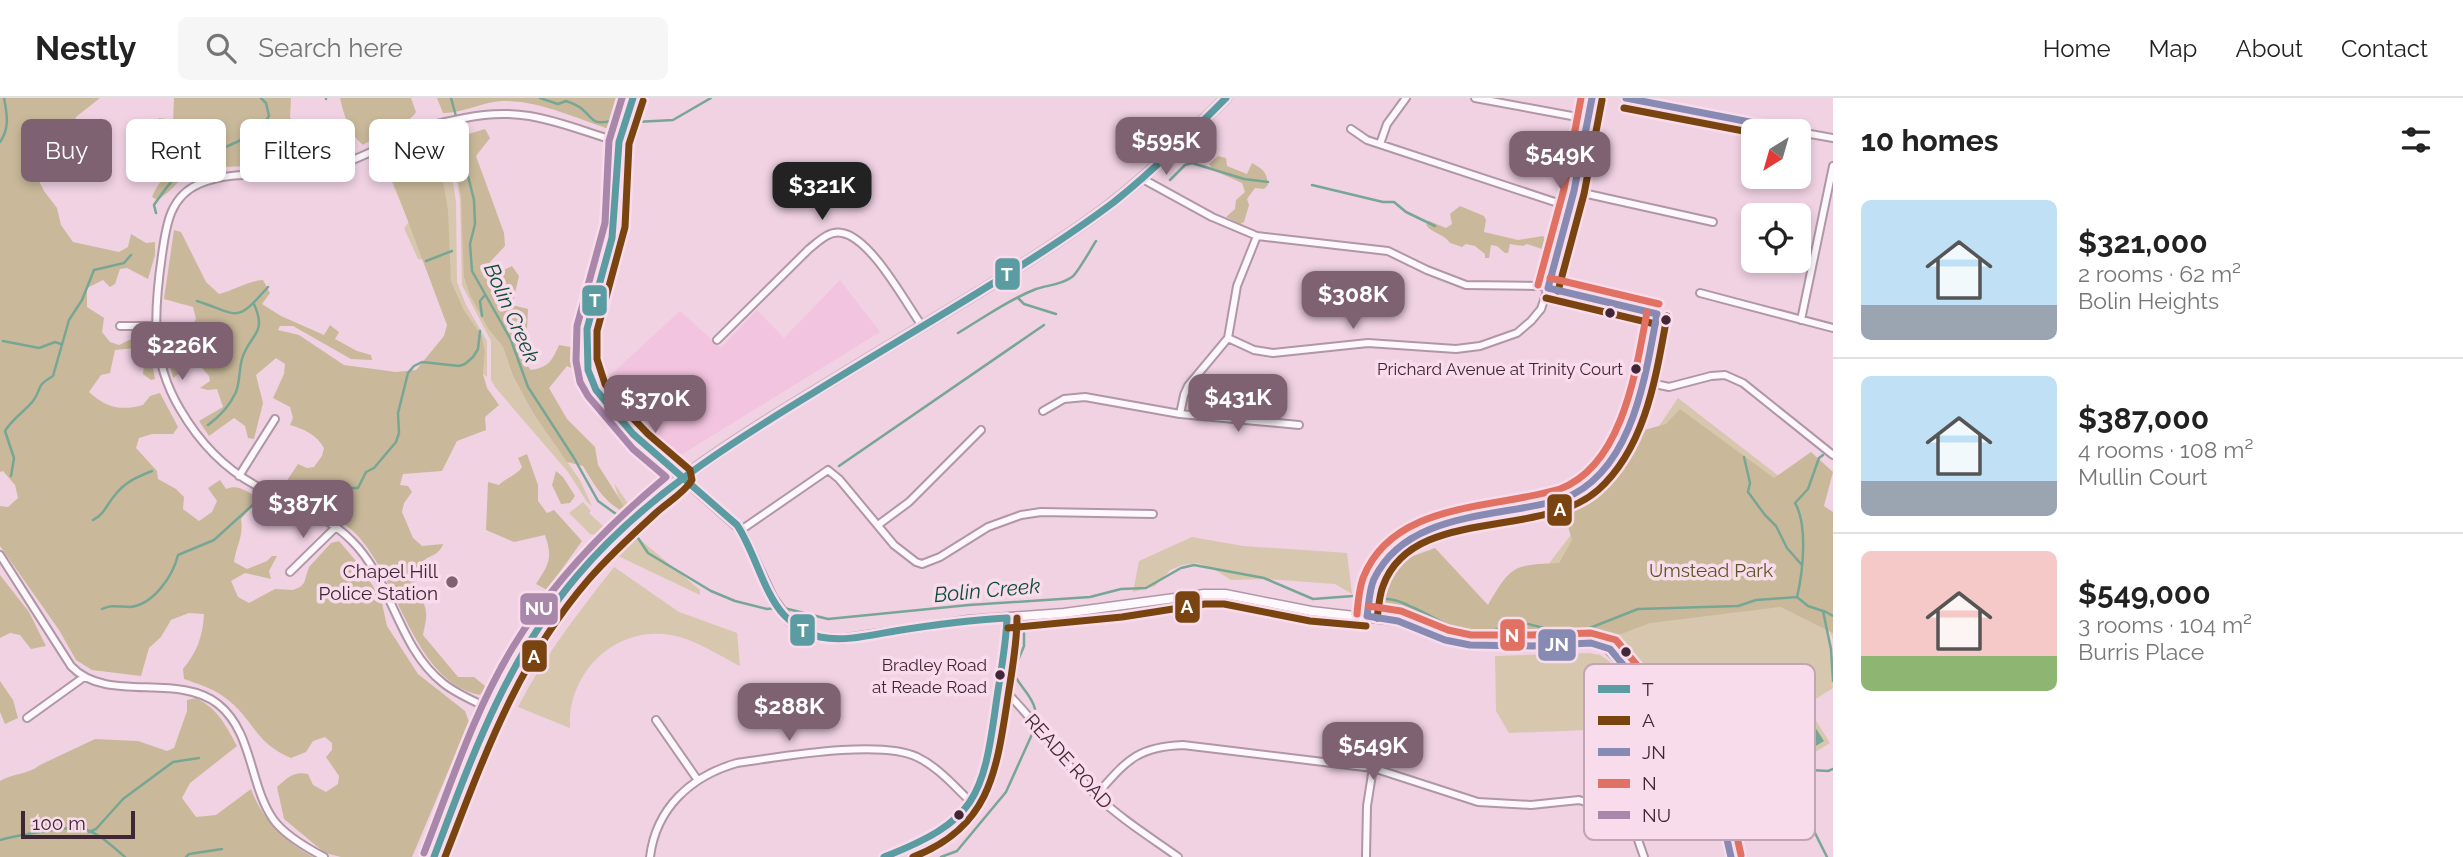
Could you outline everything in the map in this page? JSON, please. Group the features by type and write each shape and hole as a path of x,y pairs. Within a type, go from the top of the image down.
{"main road":[{"path":"434,857 493,710 528,642 579,574 617,533 682,477 736,441 1051,246 1098,214 1141,178 1226,98"}],"street":[{"path":"633,98 619,142 615,225 587,328 588,370 596,390 618,418 641,442 741,530 773,598 790,622 819,637 842,639 970,620 1121,607 1204,594 1225,594 1311,611 1398,621 1445,640 1471,645 1591,643 1611,649 1623,664"},
{"path":"1380,144 1387,124 1406,98"},
{"path":"1475,98 1588,119"},
{"path":"1228,338 1262,352 1368,343 1456,349 1480,346 1517,333 1541,309 1548,288 1574,191 1592,98"},
{"path":"1626,98 1741,121"},
{"path":"493,710 457,693 427,667 405,635 387,591 353,542 321,517 239,476 208,448 179,408 159,355 155,326 156,296 167,222 177,201 185,192 201,183 222,178 297,174 328,169 365,156 421,129 453,120 493,113 531,115 619,142"},
{"path":"1351,130 1367,140 1570,207"},
{"path":"1811,134 1833,138"},
{"path":"1801,320 1833,166"},
{"path":"1141,178 1212,217 1257,236 1388,251 1466,285 1524,284 1657,314 1630,425 1620,447 1604,469 1581,491 1553,502 1433,528 1413,536 1389,556 1377,573 1370,592 1367,616"},
{"path":"1574,191 1713,222"},
{"path":"1824,212 1833,214"},
{"path":"717,341 809,249 826,236 841,232 857,239 874,256 922,326"},
{"path":"1180,414 1188,386 1228,338 1237,286 1257,236"},
{"path":"1700,293 1833,328"},
{"path":"120,326 155,326"},
{"path":"1641,381 1669,387 1725,375 1743,383 1833,454"},
{"path":"1043,411 1064,399 1086,397 1180,414 1299,425"},
{"path":"239,476 275,419"},
{"path":"878,525 909,502 981,430"},
{"path":"741,530 828,470 839,479 894,545 922,564 940,557 988,527 1021,515 1041,512 1153,514"},
{"path":"290,572 336,527"},
{"path":"0,555 71,666 84,677 109,683 196,693 219,705 237,725 274,820 305,847 324,857"},
{"path":"884,857 932,838 946,829 971,802 979,788 987,767 1007,618"},
{"path":"27,718 84,677"},
{"name":"READE ROAD","path":"999,685 1096,795 1127,822 1178,857"},
{"path":"656,720 698,779"},
{"path":"1096,795 1136,755 1156,746 1182,745 1373,768 1478,802 1531,805 1584,802"},
{"path":"650,857 654,836 674,800 698,779 719,768 737,763 851,750 893,749 928,764 971,802"},
{"path":"1366,857 1367,806 1373,768"},
{"path":"1638,840 1644,857"}],"shaded area":[{"path":"840,280 880,332 676,458 640,429 609,396 602,383 680,311 721,348 757,310 784,338"},
{"path":"1815,727 1824,741 1815,746"}],"green space":[{"path":"0,98 100,98 76,119 21,119 21,182 40,182 57,208 61,225 73,242 119,252 128,247 131,234 146,243 155,242 155,255 148,279 127,268 120,269 115,284 110,287 103,280 87,288 87,307 104,318 102,332 110,342 119,345 147,334 155,379 151,380 143,374 146,347 115,350 110,373 101,375 89,392 108,405 121,408 143,405 150,396 160,393 178,427 173,434 152,434 139,438 136,448 157,471 158,479 184,497 183,509 199,521 212,512 217,501 208,488 220,480 226,489 237,487 255,496 255,503 241,519 241,536 234,562 247,569 277,556 269,571 271,579 245,573 231,581 238,597 249,603 275,589 293,590 300,587 309,567 331,543 339,541 362,568 374,588 382,603 387,626 418,674 465,711 469,722 412,857 341,857 325,853 284,819 277,787 288,778 295,774 308,774 313,785 326,792 338,784 339,776 326,757 332,750 332,743 325,737 313,741 306,752 291,758 269,745 242,713 224,697 184,679 183,669 198,643 204,614 189,613 171,620 161,637 149,648 141,676 92,670 76,660 59,630 0,546 0,506 8,507 18,498 15,485 3,471 0,472"},
{"path":"174,98 291,98 291,119 240,119 240,166 226,167 226,119 173,119"},
{"path":"340,98 411,98 416,112 409,119 369,119 369,142 363,145 355,136 355,119 345,117"},
{"path":"437,98 622,98 612,130 558,111 516,102 494,102 443,113"},
{"path":"485,129 490,138 476,156 504,233 505,246 490,262 498,273 512,266 519,276 512,305 528,309 527,329 518,343 530,357 526,364 531,370 542,367 549,362 559,345 576,348 575,370 567,366 549,388 567,419 595,447 598,465 624,506 620,510 603,496 583,466 567,462 533,413 513,376 503,347 489,330 470,295 464,277 458,182 469,182 469,134"},
{"path":"1218,156 1226,158 1227,166 1247,174 1252,163 1262,169 1267,177 1268,185 1264,189 1255,188 1247,199 1249,205 1244,222 1240,224 1226,217 1235,209 1236,200 1245,192 1242,183 1213,170 1209,164"},
{"path":"160,182 179,182 157,200 152,197"},
{"path":"392,182 453,182 456,202 457,282 466,305 487,341 487,377 483,374 485,352 482,336 464,310 451,281 449,256 413,229 424,260 418,259 404,228 409,222"},
{"path":"393,182 443,182 448,211 451,281 464,310 482,336 485,352 483,374 487,388 499,405 485,417 486,430 457,441 442,471 403,474 400,485 408,486 412,492 404,503 402,512 413,538 422,546 443,544 437,553 421,563 415,576 415,587 425,608 423,635 458,677 474,677 485,686 480,695 457,686 438,671 409,626 371,553 356,534 330,515 275,485 286,482 298,464 307,468 314,467 324,448 310,433 290,425 293,418 290,407 273,398 284,374 285,364 276,358 256,375 263,403 254,439 248,438 245,426 234,418 209,436 199,421 223,407 217,389 200,388 210,381 196,361 173,378 164,341 165,325 179,337 190,330 196,319 193,307 164,299 174,230 181,232 206,282 219,294 263,280 270,293 262,304 281,316 324,335 330,325 339,332 335,339 371,355 372,360 351,359 293,326 280,326 278,330 299,335 344,365 396,372 416,370 444,336 447,325"},
{"path":"457,182 459,182 463,225 489,330 503,347 513,376 533,413 580,480 592,506 568,472 491,380 491,341 462,285 460,200"},
{"path":"1460,206 1484,216 1484,232 1518,240 1543,236 1548,244 1548,251 1527,244 1510,244 1508,253 1505,253 1497,246 1491,245 1489,258 1485,258 1485,254 1475,246 1466,244 1462,247 1450,243 1426,225 1429,221 1446,228 1452,224 1450,214"},
{"name":"Umstead Park","path":"1678,398 1833,518 1833,639 1824,619 1830,644 1833,688 1815,700 1815,664 1637,664 1619,643 1600,634 1413,614 1378,606 1379,598 1404,599 1506,620 1653,427 1657,429"},
{"name":"Umstead Park","path":"1680,409 1774,478 1811,452 1833,472 1824,506 1833,512 1833,633 1781,607 1650,623 1621,634 1473,638 1448,633 1380,608 1386,579 1405,559 1435,548 1488,605 1502,582 1515,570 1532,565 1559,563 1572,540 1564,513 1594,493 1618,466 1641,431 1666,424"},
{"path":"527,454 538,485 538,501 547,513 554,510 582,541 547,590 536,584 548,561 549,550 545,535 514,542 486,530 488,482 499,485 514,475 522,467 518,458"},
{"path":"556,471 575,496 570,503 561,504 552,485"},
{"path":"614,483 629,505 596,535 590,534 569,513 583,502 591,511 589,513 604,527 624,506"},
{"path":"637,537 700,590 700,595 618,556"},
{"path":"1192,537 1243,546 1347,553 1352,594 1335,584 1266,579 1231,580 1212,568 1197,563 1170,570 1155,586 1133,592 1139,561"},
{"path":"614,567 679,612 737,633 740,666 689,640 671,635 650,634 631,638 598,657 577,689 571,708 570,728 518,707 551,652"},
{"path":"0,575 29,612 46,646 31,649 20,635 10,633 0,638"},
{"path":"1589,653 1600,655 1611,664 1584,664 1584,730 1509,733 1496,711 1495,656"},
{"path":"0,681 13,700 18,718 5,724 0,712"},
{"path":"196,698 215,712 237,746 190,783 182,798 196,817 216,815 251,789 261,810 276,829 313,857 0,857 0,781 31,771 95,739 138,741 167,751 174,748 187,711 187,700"},
{"path":"1815,719 1830,743 1815,752"}],"waterway":[{"path":"0,142 6,126 4,98"},
{"path":"156,213 154,205 185,168 244,139 262,125 269,116 266,103 261,98"},
{"name":"Bolin Creek","path":"451,98 460,131 462,164 474,200 475,224 470,244 472,271 511,340 528,387 598,501 616,514"},
{"path":"540,98 558,104 566,101 574,104 596,122 611,121"},
{"path":"636,122 673,120 711,98"},
{"path":"1170,180 1185,165 1192,163 1244,179 1268,182"},
{"path":"1312,185 1383,202 1394,202 1406,212 1435,226"},
{"path":"958,333 1026,293 1072,277 1096,241"},
{"path":"426,261 452,251"},
{"path":"11,476 14,458 5,431 33,401 41,385 53,376 69,320 82,300 94,270 124,263 131,255"},
{"path":"197,301 236,313 249,307 268,287"},
{"path":"482,316 480,301 485,295"},
{"path":"1018,298 1024,304 1056,314"},
{"path":"208,425 231,402 236,392 242,359 258,328 258,314 254,304"},
{"path":"839,466 1044,325"},
{"path":"312,492 331,498 348,488 358,488 366,472 374,468 396,442 399,433 398,413 408,373 422,362 459,366 465,364 478,349 480,331"},
{"path":"3,341 39,348 55,342 61,344"},
{"path":"1797,597 1803,536 1795,503 1808,489 1819,458 1823,455"},
{"path":"1744,457 1750,483 1748,492 1776,526 1787,548 1801,564"},
{"path":"93,520 123,487 152,471"},
{"path":"102,609 112,606 130,607 146,601 167,580 178,555 214,540 257,501"},
{"name":"Bolin Creek","path":"636,535 648,553 711,591 735,601 767,609 777,608"},
{"name":"Bolin Creek","path":"784,608 828,619 969,605 1090,597 1121,589 1146,588 1181,568 1194,565 1264,578 1313,599 1353,596"},
{"name":"Bolin Creek","path":"1380,599 1400,602 1462,631 1486,632 1516,621 1572,635 1638,609 1738,606 1756,600 1797,597 1808,606 1823,611 1831,649 1833,681"},
{"path":"1824,611 1833,616"},
{"path":"1024,625 1024,646 1013,672 1035,709"},
{"path":"941,857 957,851 1006,792 1033,732"},
{"path":"89,832 96,829 123,799 173,762 199,758"},
{"name":"Bolin Creek","path":"1815,770 1833,769"},
{"path":"0,840 76,828 100,837 125,857"},
{"name":"Bolin Creek","path":"1815,833 1827,857"},
{"path":"186,857 189,854 222,849"}],"transit line":[{"name":"NU","path":"424,853 486,696 513,647 563,577 602,535 666,477 633,449 588,396 580,382 576,361 577,326 605,223 609,141 622,98"},
{"name":"T","path":"633,98 619,142 612,238 587,329 588,370 596,390 633,434 737,525 777,606 788,619 806,632 820,637 848,638 1007,618"},
{"name":"T","path":"434,857 477,746 530,641 577,576 629,522 718,453 987,287 1089,220 1143,177 1226,98"},
{"name":"N","path":"1538,285 1564,189 1581,98"},
{"name":"JN","path":"1548,288 1574,191 1592,98"},
{"name":"JN","path":"1626,98 1741,120"},
{"name":"A","path":"1558,291 1584,194 1602,100"},
{"name":"A","path":"445,857 489,747 522,677 542,643 597,570 692,480 690,470 626,411 605,384 597,359 597,331 625,227 629,144 643,101"},
{"name":"A","path":"1624,108 1741,130"},
{"name":"N","path":"1550,278 1659,304"},
{"name":"JN","path":"1548,288 1657,314"},
{"name":"A","path":"1546,298 1655,324"},
{"name":"N","path":"1357,614 1363,578 1377,553 1397,534 1421,521 1448,512 1560,489 1581,477 1599,459 1623,413 1638,361 1647,312"},
{"name":"JN","path":"1367,616 1374,579 1389,557 1409,540 1432,528 1458,520 1563,499 1587,486 1606,468 1632,420 1647,366 1657,314"},
{"name":"A","path":"1377,618 1383,586 1398,561 1421,544 1449,533 1545,515 1574,505 1598,490 1614,473 1638,432 1653,386 1667,316"},
{"name":"A","path":"1008,628 1122,617 1205,604 1224,604 1310,621 1366,626"},
{"name":"N","path":"1369,606 1401,611 1448,630 1471,635 1591,633 1616,640 1636,664"},
{"name":"JN","path":"1367,616 1398,621 1445,640 1470,645 1591,643 1610,649 1622,664"},
{"name":"T","path":"884,857 938,831 956,818 970,802 986,762 1007,618"},
{"name":"A","path":"913,857 938,845 958,831 973,815 984,796 992,776 1003,729 1017,618"},
{"name":"JN","path":"1727,840 1731,857"},
{"name":"N","path":"1738,840 1741,855"}],"place":[{"name":"Prichard Avenue at Trinity Court","path":"1636,369"},
{"name":"Chapel Hill Police Station","path":"452,582"},
{"name":"Bradley Road at Reade Road","path":"1000,675"}]}
